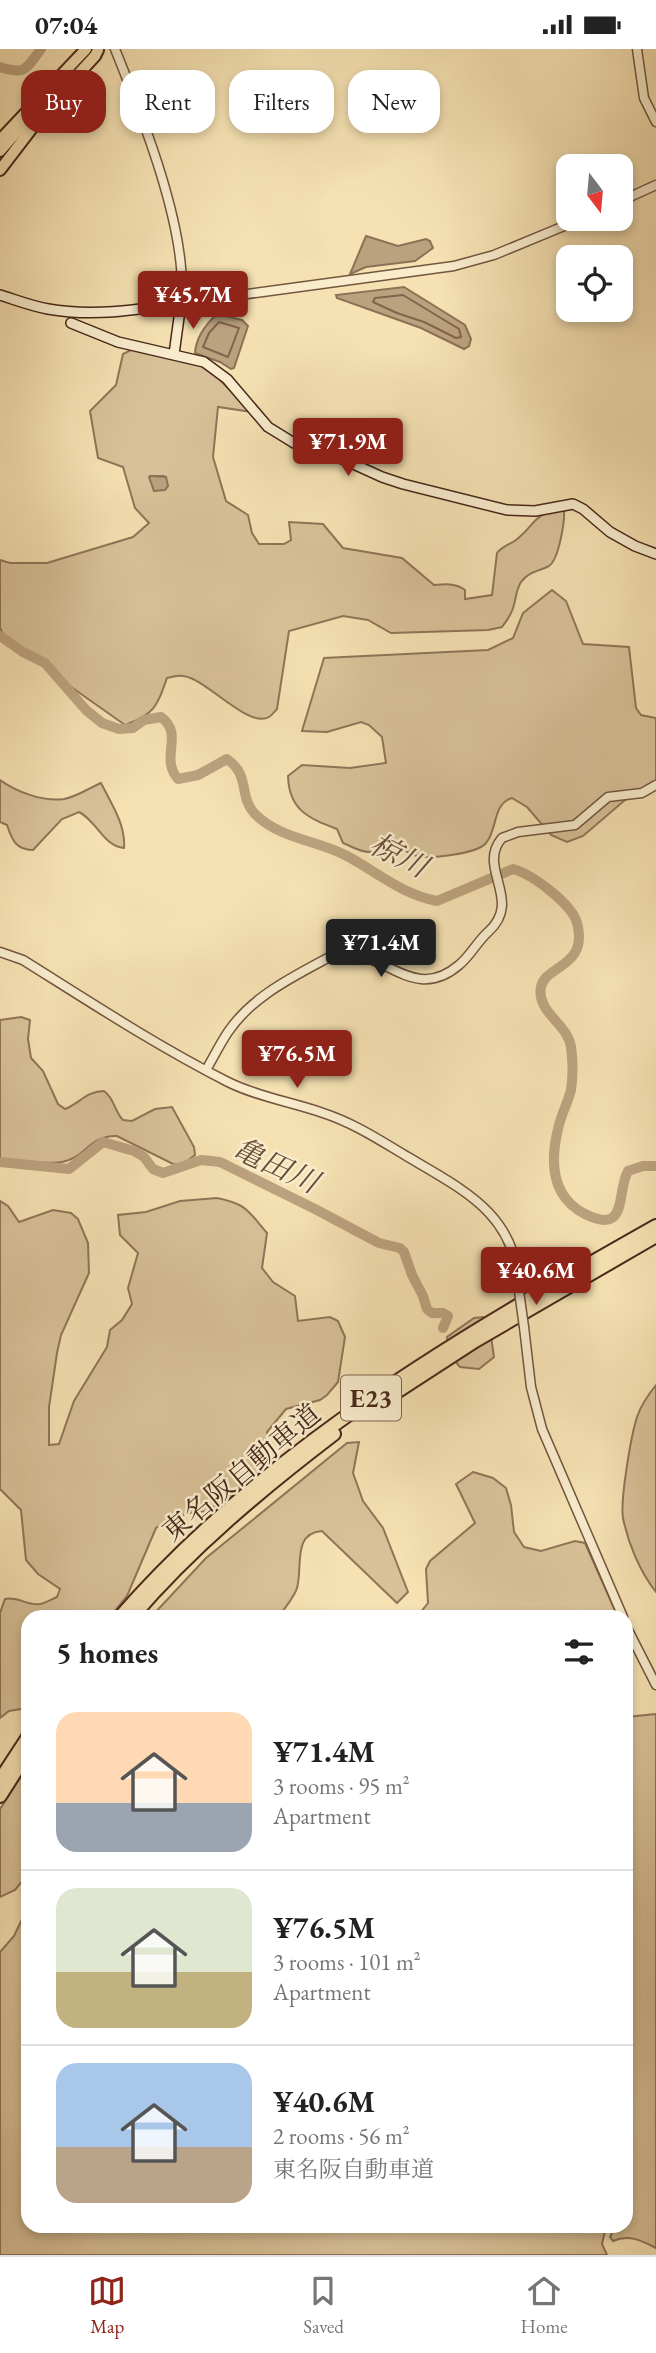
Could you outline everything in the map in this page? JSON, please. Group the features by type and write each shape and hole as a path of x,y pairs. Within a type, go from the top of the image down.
{"highway":[{"path":"0,131 80,49"},
{"path":"0,140 86,49"},
{"path":"0,152 62,83 98,49"},
{"path":"0,170 30,129 95,56 98,49"},
{"name":"東名阪自動車道","path":"126,1610 212,1523 273,1470 324,1432 437,1355 656,1226"},
{"name":"東名阪自動車道","path":"139,1610 218,1529 339,1431 475,1341 656,1236"},
{"path":"0,1780 21,1748"},
{"path":"0,1796 21,1763"}],"main road":[{"path":"0,295 37,307 79,313 114,312 181,303 174,354"},
{"path":"71,323 118,342 204,362 235,387 268,427 295,443 327,452 403,484 507,510 535,511 573,504 621,539 656,554"}],"street":[{"path":"115,49 135,101 170,210 181,265 181,303 454,266 494,255 556,229"},
{"path":"637,49 644,98 656,122"},
{"path":"634,195 656,185"},
{"path":"206,1070 228,1032 257,1001 273,988 332,955 355,954 419,980 432,979 458,966 500,919 503,906 494,866 494,848 505,835 575,825 608,797 638,794 656,785"},
{"path":"0,952 23,960 206,1070 239,1087 324,1113 358,1128 477,1199 492,1215 510,1245 515,1263 531,1387 542,1429 620,1610"},
{"path":"633,1640 656,1685"}],"shaded area":[{"path":"135,348 200,365 212,372 252,412 218,407 213,457 226,501 248,515 252,533 259,544 284,544 291,540 289,522 323,524 343,548 402,558 434,585 462,588 465,590 465,599 492,595 497,553 516,540 541,516 564,509 556,556 549,566 524,578 513,609 502,627 488,630 391,633 368,620 343,616 289,631 277,709 269,717 260,719 250,716 203,685 179,676 167,678 154,708 149,713 125,725 31,655 6,641 0,628 0,560 10,563 47,563 133,537 149,523 135,508 123,467 98,458 90,411 116,385 123,354","holes":["150,476 164,476 167,486 154,491"]},
{"path":"552,590 566,601 583,644 629,647 636,708 641,715 656,718 656,783 625,800 583,836 567,842 551,835 527,807 512,798 501,806 490,837 481,847 464,853 432,857 417,856 402,849 369,852 359,850 343,843 337,829 317,821 296,805 289,788 288,776 302,765 350,768 386,763 382,737 369,725 361,722 327,732 302,731 324,658 488,650 513,638 523,613"},
{"path":"0,780 31,795 56,800 73,796 101,783 123,831 124,848 111,843 79,812 62,819 33,850 22,848 13,840 7,825 0,822"},
{"path":"21,1017 30,1020 28,1039 31,1058 43,1071 58,1104 65,1109 88,1095 104,1091 123,1120 132,1121 155,1109 172,1107 194,1147 195,1155 182,1165 173,1164 117,1136 100,1139 77,1156 62,1162 0,1159 0,1020"},
{"path":"217,1198 235,1203 251,1214 267,1233 262,1268 273,1282 295,1296 298,1321 330,1317 338,1321 345,1337 338,1382 320,1400 286,1409 267,1432 275,1463 206,1512 197,1511 170,1519 156,1528 127,1596 116,1610 21,1610 21,1709 9,1711 0,1718 0,1613 5,1599 40,1604 57,1597 60,1589 38,1574 26,1560 21,1510 0,1489 0,1201 8,1206 19,1222 53,1210 71,1213 78,1219 88,1243 89,1273 61,1335 57,1353 49,1407 49,1445 59,1444 74,1401 107,1347 110,1330 122,1320 132,1304 128,1288 138,1253 120,1235 118,1215 146,1212 180,1201"},
{"path":"483,1317 491,1336 494,1357 479,1369 460,1367 450,1355 447,1337 474,1318"},
{"path":"656,1385 656,1592 631,1547 622,1509 635,1426 643,1404"},
{"path":"359,1442 353,1473 363,1501 383,1528 408,1592 397,1603 322,1531 313,1533 302,1544 297,1588 284,1610 158,1610 206,1558 347,1443"},
{"path":"473,1472 493,1478 506,1488 514,1532 524,1547 541,1551 575,1541 585,1543 615,1610 422,1610 428,1603 426,1569 430,1561 475,1523 456,1484"},
{"path":"656,1714 656,2248 634,2239 613,2241 610,2237 612,2233 633,2233 633,1716"},
{"path":"21,1776 21,1883 15,1890 0,1897 0,1809"},
{"path":"21,1921 21,2233 605,2233 602,2244 607,2255 0,2255 0,1952 14,1936"}],"water":[{"path":"366,236 398,246 426,239 433,248 415,261 366,267 350,274"},
{"path":"404,287 465,325 471,339 469,346 464,349 421,328 337,298 336,295"},
{"path":"217,314 242,320 248,326 234,368 231,369 195,353 202,332"},
{"path":"149,477 166,477 168,486 165,490 154,491"}],"waterway":[{"path":"0,67 15,71 24,69 41,49"},
{"name":"椋川","path":"0,636 45,663 86,710 102,723 119,729 133,728 144,720 161,717 171,731 171,763 178,779 198,775 227,759 239,772 250,807 265,822 287,834 347,856 413,894 437,901 513,869 530,877 560,899 574,915 579,937 572,957 550,974 541,987 543,1004 569,1039 572,1052 571,1090 559,1125 554,1151 555,1175 559,1187 573,1206 585,1214 609,1220 615,1216 618,1209 628,1171 643,1166 656,1166"},
{"name":"亀田川","path":"0,1162 69,1169 103,1142 134,1151 144,1157 153,1169 163,1173 201,1160 220,1162 379,1243 400,1248 427,1309 432,1313 448,1316 443,1328"}]}
